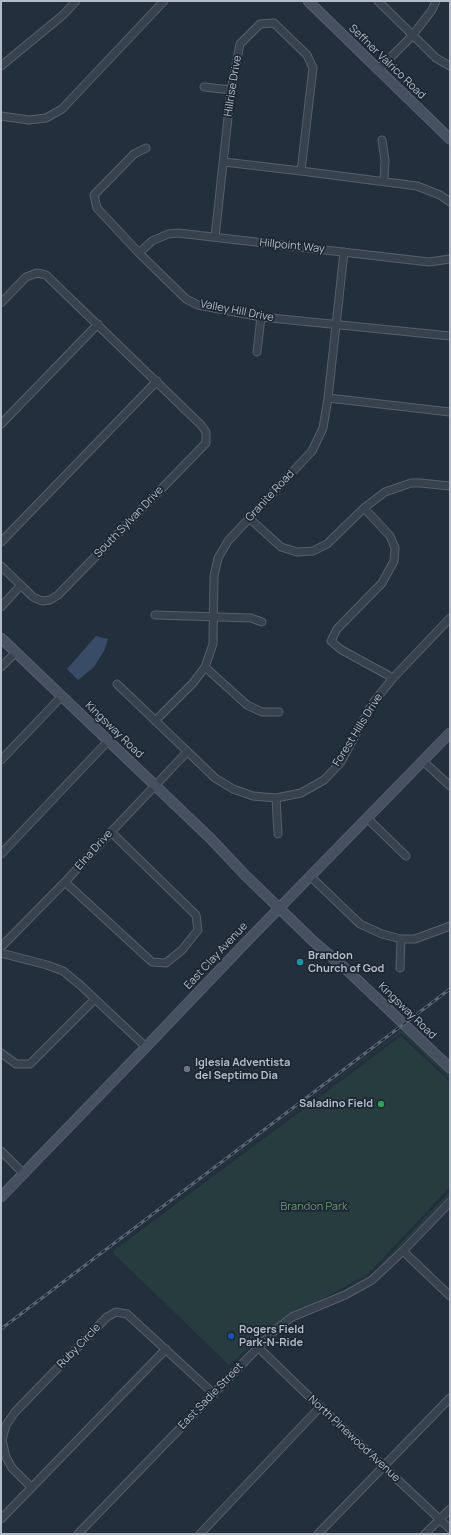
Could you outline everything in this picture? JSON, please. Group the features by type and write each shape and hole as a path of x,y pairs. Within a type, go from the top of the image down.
{"street":[{"path":"1,66 63,15 76,1"},
{"path":"1,116 29,120 46,118 62,109 164,1"},
{"name":"Seffner Valrico Road","path":"308,1 450,139"},
{"path":"378,1 436,58 450,66"},
{"path":"378,70 412,36 432,10 436,1"},
{"name":"Hillrise Drive","path":"215,237 231,90 240,44 260,24 274,23 307,55 313,68 301,171"},
{"path":"204,87 231,90"},
{"path":"382,140 386,160 384,181"},
{"name":"Valley Hill Drive","path":"146,148 134,154 94,195 97,208 139,253 186,299 198,305 261,317 450,336"},
{"path":"224,162 417,186 440,195 450,202"},
{"name":"Hillpoint Way","path":"139,253 152,241 168,234 178,233 429,262 450,259"},
{"name":"Granite Road","path":"155,721 193,683 205,667 213,644 214,576 218,558 228,541 312,451 323,428 328,398 344,252"},
{"path":"1,303 26,277 37,272 46,275 157,381 1,542"},
{"path":"257,352 261,317"},
{"path":"1,424 98,324"},
{"name":"South Sylvan Drive","path":"22,585 33,597 42,601 50,600 58,595 206,443 206,432 202,425 157,381"},
{"path":"328,398 450,412"},
{"path":"249,518 281,547 297,552 312,551 327,544 364,508 385,492 411,484 420,483 450,486"},
{"path":"364,508 390,536 395,548 394,562 382,583 336,629 331,641 340,649 393,678"},
{"path":"1,566 22,585 1,607"},
{"path":"155,615 251,618 262,622"},
{"name":"Forest Hills Drive","path":"117,684 216,778 232,789 253,796 276,798 301,793 324,780 341,762 372,704 393,678 450,618"},
{"name":"Kingsway Road","path":"1,638 211,839 243,866 281,906 317,936 348,971 450,1068"},
{"path":"1,667 16,652"},
{"path":"205,667 247,705 262,712 279,712"},
{"path":"1,760 62,696"},
{"name":"East Clay Avenue","path":"1,1197 310,876 450,734"},
{"path":"1,854 108,741"},
{"name":"Elna Drive","path":"1,947 65,882 110,832 187,752"},
{"path":"423,761 450,786"},
{"path":"276,798 278,834"},
{"path":"367,818 406,856"},
{"path":"65,882 152,962 166,963 182,950 198,930 196,915 110,832"},
{"path":"310,876 360,924 382,934 401,939 415,939 450,926"},
{"path":"400,968 401,939"},
{"path":"1,953 47,965 63,971 146,1047"},
{"path":"1,1053 16,1064 30,1064 95,999"},
{"path":"1,1151 24,1174"},
{"name":"East Sadie Street","path":"78,1534 275,1330 292,1317 345,1295 372,1280 403,1251 450,1202"},
{"path":"403,1251 450,1296"},
{"name":"Ruby Circle","path":"31,1486 12,1468 6,1457 2,1440 6,1425 15,1412 107,1317 116,1312 128,1314 214,1394"},
{"name":"North Pinewood Avenue","path":"259,1348 450,1529"},
{"path":"1,1519 31,1486 166,1349"},
{"path":"318,1534 382,1466 450,1398"},
{"path":"201,1534 320,1406"},
{"path":"425,1534 450,1509"}],"green space":[{"path":"403,1029 450,1072 450,1079 403,1034 400,1033 111,1249"},
{"name":"Brandon Park","path":"401,1036 450,1082 450,1187 367,1275 277,1323 229,1365 112,1252"},
{"path":"450,1191 450,1197 401,1249 370,1277 333,1296 369,1277"}],"water":[{"path":"96,636 108,639 104,651 94,667 78,680 67,669"}],"railway":[{"path":"1,1329 450,989"}],"place":[{"name":"Brandon Church of God","path":"300,962"},
{"name":"Iglesia Adventista del Septimo Dia","path":"187,1069"},
{"name":"Saladino Field","path":"381,1104"},
{"name":"Rogers Field Park-N-Ride","path":"231,1336"}]}
